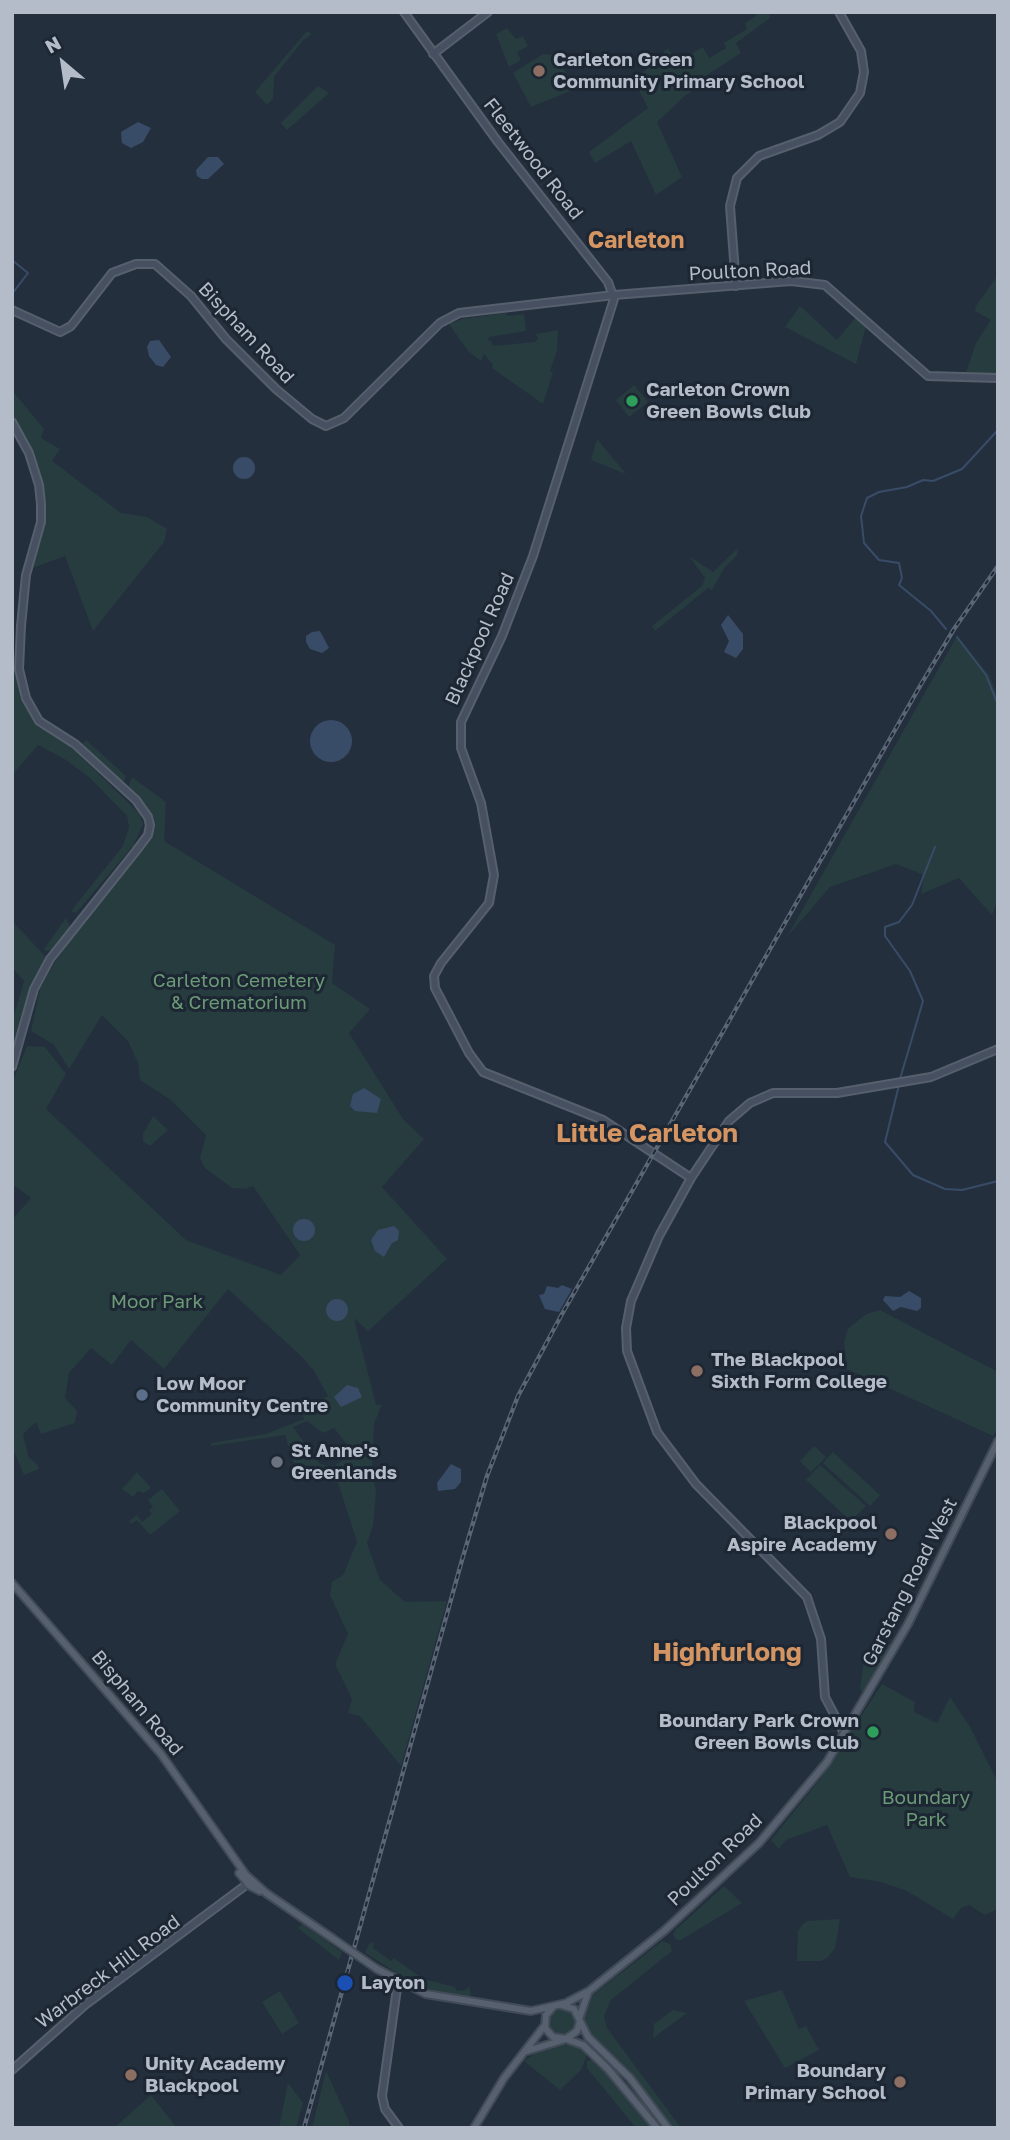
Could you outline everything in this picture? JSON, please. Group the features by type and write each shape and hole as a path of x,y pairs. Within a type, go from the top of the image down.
{"main road":[{"name":"Fleetwood Road","path":"404,12 433,54 608,282 614,296"},
{"path":"433,54 488,12"},
{"path":"736,286 730,206 737,178 759,156 830,128 850,111 860,93 864,72 861,51 839,12"},
{"name":"Bispham Road","path":"12,310 60,331 71,326 112,273 136,264 155,264 191,296 226,339 285,398 319,424 328,426 344,418 449,318 474,311 614,296"},
{"name":"Poulton Road","path":"614,296 791,281 822,283 926,374 937,378 998,378"},
{"name":"Blackpool Road","path":"614,296 613,308 556,475 533,556 502,636 461,722 461,748 481,803 494,875 489,902 483,914 441,963 434,976 442,1001 469,1054 482,1072 603,1121 691,1178"},
{"path":"12,422 29,453 41,504 39,534 26,575 21,626 19,669 26,698 39,721 75,744 136,800 149,817 150,825 147,837 50,959 34,989 12,1068"},
{"path":"844,1733 825,1694 821,1639 807,1597 784,1571 735,1527 680,1466 657,1432 627,1352 626,1328 631,1301 659,1236 691,1178 729,1121 756,1099 773,1093 837,1093 931,1077 998,1049"},
{"name":"Garstang Road West","path":"844,1733 908,1624 998,1441"},
{"name":"Bispham Road","path":"12,1583 161,1754 250,1886 266,1893 390,1977"},
{"path":"836,1720 853,1719"},
{"name":"Poulton Road","path":"390,1977 431,1996 531,2011 556,2006 589,1992 664,1931 759,1843 827,1762 844,1733"},
{"name":"Warbreck Hill Road","path":"12,2070 85,2005 250,1886"},
{"path":"390,1977 395,1990"},
{"path":"398,1981 382,2085 385,2109 399,2128"},
{"path":"527,2051 566,2040 577,2032 581,2009 589,1992"},
{"path":"474,2128 503,2078 527,2051 556,2006 574,2009 588,2037 630,2078 668,2128"},
{"path":"531,2011 553,2037 583,2045 608,2069 657,2128"}],"green space":[{"path":"754,12 769,12 770,18 736,43 741,53 701,79 703,85 686,95 657,122 682,177 656,195 631,141 595,163 589,152 648,108 634,81 668,48 677,62 703,47 709,58 726,48 724,43 747,29 745,23 756,16"},
{"path":"507,28 516,39 523,36 528,46 517,52 521,60 509,67 496,34"},
{"path":"307,31 312,34 303,40 274,77 273,99 267,105 255,92"},
{"path":"543,54 556,55 575,89 531,107 513,73"},
{"path":"318,86 329,93 287,130 281,123"},
{"path":"998,275 998,378 964,378 976,343 991,320 975,311 976,306"},
{"path":"800,306 837,340 856,317 866,326 856,364 785,327"},
{"path":"506,313 507,316 524,314 526,331 489,337 487,343 490,339 493,346 535,342 538,339 536,334 558,330 557,351 550,371 553,372 543,404 492,368 493,365 484,354 481,361 468,351 449,324 462,319"},
{"name":"Carleton Crown Green Bowls Club","path":"634,385 648,402 629,417 616,400"},
{"path":"12,390 44,429 41,438 60,449 52,461 121,513 147,517 167,529 164,542 93,631 65,556 27,570 37,542 40,498 29,453 12,422"},
{"path":"597,439 626,474 591,460"},
{"path":"738,548 737,555 725,567 712,590 708,588 655,631 652,626 702,586 705,578 689,556 713,572"},
{"path":"957,636 989,675 998,697 998,898 992,915 959,878 921,894 924,875 896,864 830,887 787,937"},
{"path":"16,655 21,692 38,727 56,735 72,748 140,814 143,824 133,846 76,913 71,911 123,846 129,827 127,816 90,778 66,760 38,745 12,775 12,656"},
{"path":"86,740 126,776 124,781 120,781 81,745"},
{"path":"132,777 166,802 164,841 335,945 332,983 370,1009 349,1033 403,1119 424,1139 382,1187 447,1259 368,1331 354,1318 376,1405 382,1404 374,1424 372,1470 376,1492 373,1526 367,1543 380,1580 405,1602 447,1601 401,1766 360,1716 348,1713 352,1699 335,1664 348,1634 330,1595 332,1582 343,1575 357,1542 338,1483 320,1479 310,1482 304,1473 296,1470 285,1435 211,1446 211,1443 266,1434 304,1419 299,1405 302,1401 312,1404 328,1396 314,1371 300,1355 228,1289 164,1369 131,1340 112,1365 91,1348 69,1373 65,1398 77,1411 75,1423 41,1434 36,1422 23,1434 29,1458 39,1469 24,1475 12,1447 12,1220 31,1198 12,1184 12,1083 27,1046 45,1047 66,1074 46,1109 186,1240 281,1275 300,1255 253,1186 245,1189 232,1188 205,1168 200,1158 206,1135 171,1100 140,1080 138,1063 128,1041 102,1015 69,1069 54,1045 31,1031 40,989 55,962 150,830 136,797 128,788","holes":["307,1421 323,1433 334,1428 353,1452 333,1467 320,1464 293,1427"]},
{"path":"66,918 70,926 68,931 55,949 46,951 44,949"},
{"path":"12,921 47,958 31,987 12,1052 12,1022 24,981 12,967"},
{"path":"153,1116 168,1130 150,1146 143,1142 143,1134"},
{"path":"880,1310 998,1372 998,1426 993,1436 847,1369 844,1342 848,1329 866,1314"},
{"path":"814,1446 826,1457 811,1472 800,1461"},
{"path":"833,1452 880,1495 870,1506 823,1463"},
{"path":"820,1465 866,1506 851,1521 806,1480"},
{"path":"137,1472 151,1488 144,1493 138,1491 133,1497 122,1489"},
{"path":"162,1489 180,1511 150,1535 137,1520 131,1524 129,1521 137,1515 142,1522 152,1514 149,1510 153,1507 148,1500"},
{"path":"890,1643 864,1693 860,1689 864,1659"},
{"name":"Boundary Park","path":"882,1684 915,1702 914,1712 937,1723 950,1697 969,1725 998,1783 998,1909 985,1915 969,1905 961,1908 953,1919 907,1891 881,1882 850,1877 827,1825 786,1840 779,1849 771,1840 820,1779"},
{"path":"724,1886 742,1903 677,1940 673,1935 675,1930"},
{"path":"840,1919 835,1948 828,1957 821,1961 797,1961 798,1931 802,1925 807,1921"},
{"path":"302,1924 342,1952 339,1960 298,1928"},
{"path":"662,1941 670,1944 672,1951 611,2000 604,2016 607,2028 681,2128 668,2128 646,2097 590,2039 582,2022 593,1995"},
{"path":"374,1942 373,1948 391,1961 394,1958 423,1979 455,1987 457,1991 466,1990 469,1986 471,1995 467,1997 421,1988 365,1953 369,1944"},
{"path":"782,1990 799,2029 806,2026 819,2050 785,2068 744,2001"},
{"path":"280,1991 299,2023 282,2034 262,2002"},
{"path":"562,2007 572,2012 577,2022 572,2032 562,2037 552,2032 547,2022 552,2012"},
{"path":"673,2010 687,2013 653,2038 654,2024"},
{"path":"572,2044 587,2054 581,2070 560,2090 524,2061 543,2048"},
{"path":"594,2059 611,2075 654,2128 636,2128 587,2068 587,2061"},
{"path":"326,2071 349,2121 350,2128 312,2128"},
{"path":"288,2083 303,2103 296,2128 279,2128"},
{"path":"151,2095 177,2128 114,2128"}],"water":[{"path":"138,122 151,128 143,142 131,148 122,143 121,132"},
{"path":"208,157 218,157 224,164 208,179 202,179 197,176 196,170"},
{"path":"159,340 171,357 163,367 156,365 149,356 147,347 150,341"},
{"path":"244,457 252,460 255,468 252,476 244,479 236,476 233,468 236,460"},
{"path":"728,615 743,634 743,649 736,658 724,652 729,641 721,625"},
{"path":"320,631 329,648 322,653 310,649 306,642 306,636"},
{"path":"331,720 346,726 352,741 346,756 331,762 316,756 310,741 316,726"},
{"path":"364,1088 381,1099 377,1113 355,1111 350,1106 353,1094"},
{"path":"304,1219 312,1222 315,1230 312,1238 304,1241 296,1238 293,1230 296,1222"},
{"path":"394,1226 399,1231 398,1240 392,1243 384,1257 375,1251 371,1240 378,1230"},
{"path":"562,1285 572,1289 559,1312 545,1309 539,1295 544,1294 547,1286 558,1288"},
{"path":"909,1291 921,1298 921,1308 917,1311 901,1307 893,1311 883,1300 885,1296 900,1297"},
{"path":"337,1299 347,1306 348,1310 341,1320 337,1321 327,1314 326,1310 333,1300"},
{"path":"347,1385 358,1388 362,1397 341,1407 334,1397"},
{"path":"451,1464 461,1469 461,1482 455,1489 438,1491 437,1483"}],"waterway":[{"path":"12,260 28,273 12,294"},
{"path":"946,629 931,611 899,585 902,578 899,563 879,560 864,543 861,516 867,498 879,492 907,487 923,480 933,481 962,469 998,430"},
{"path":"957,637 986,675 998,705"},
{"path":"900,1079 923,1001 910,971 885,936 885,927 899,922 912,905 935,847"},
{"path":"899,1085 885,1142 913,1175 945,1189 962,1190 998,1181"}],"railway":[{"path":"304,2128 462,1560 487,1476 518,1396 562,1314 920,686 954,629 998,566"}],"place":[{"name":"Carleton Green Community Primary School","path":"539,71"},
{"name":"Carleton Crown Green Bowls Club","path":"632,401"},
{"name":"The Blackpool Sixth Form College","path":"697,1371"},
{"name":"Low Moor Community Centre","path":"142,1395"},
{"name":"St Anne's Greenlands","path":"277,1462"},
{"name":"Blackpool Aspire Academy","path":"891,1534"},
{"name":"Boundary Park Crown Green Bowls Club","path":"873,1732"},
{"name":"Layton","path":"345,1983"},
{"name":"Unity Academy Blackpool","path":"131,2075"},
{"name":"Boundary Primary School","path":"900,2082"}],"district":[{"name":"Carleton","path":"636,241"},
{"name":"Little Carleton","path":"647,1134"},
{"name":"Highfurlong","path":"727,1653"}],"park label":[{"name":"Carleton Cemetery & Crematorium","path":"239,992"},
{"name":"Moor Park","path":"157,1302"}]}
